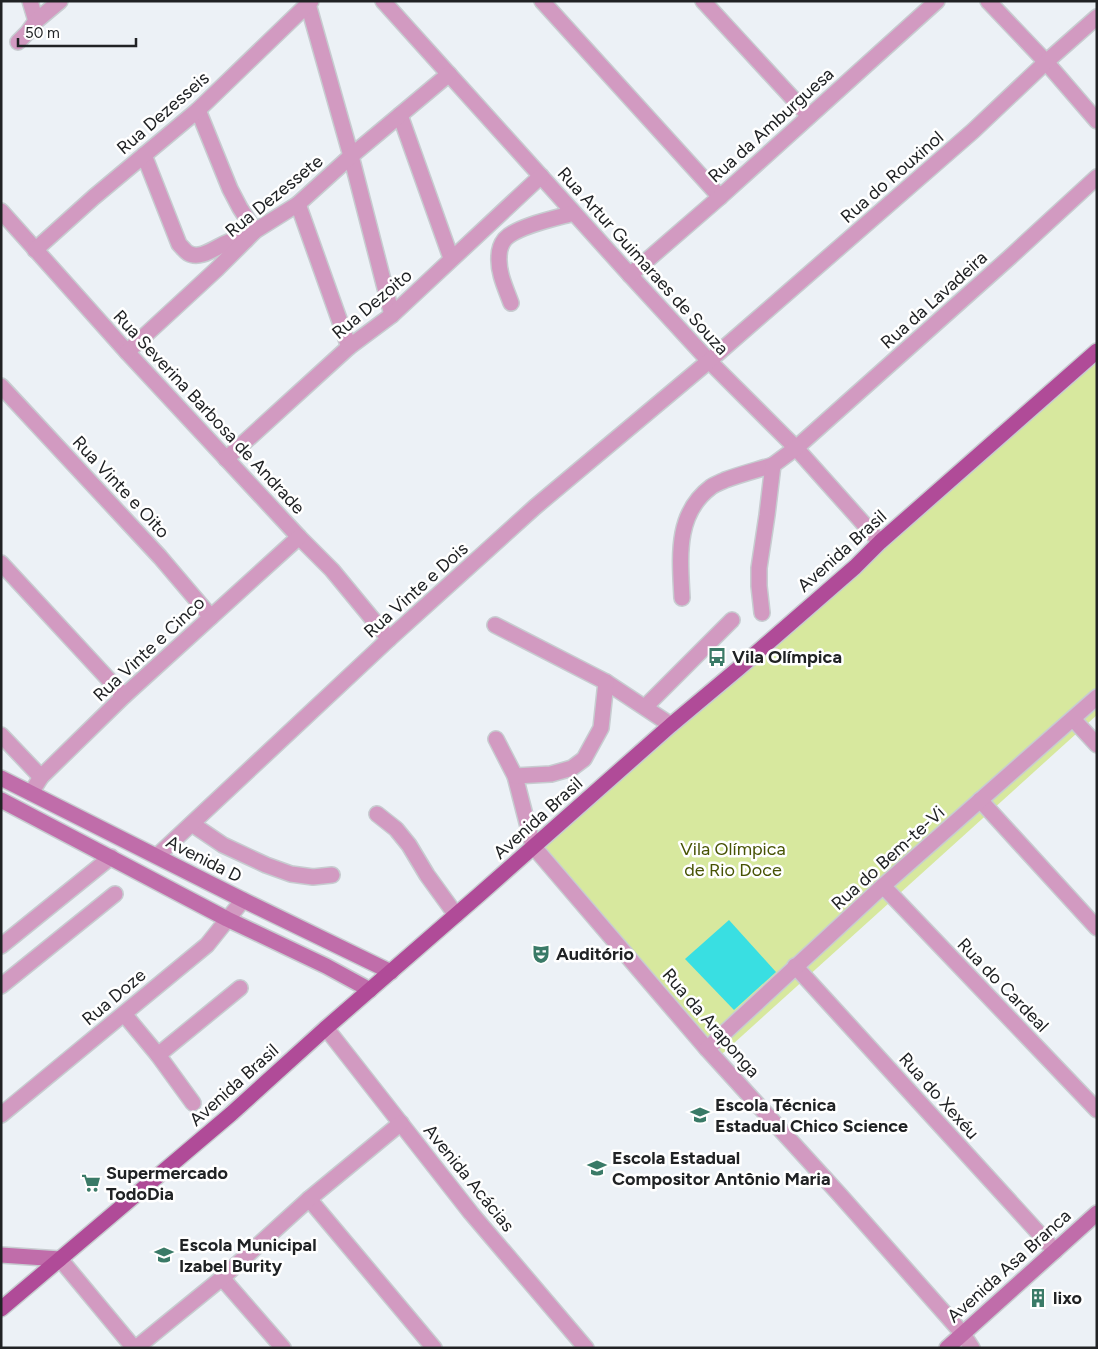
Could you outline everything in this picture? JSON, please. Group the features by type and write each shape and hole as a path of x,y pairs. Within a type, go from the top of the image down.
{"main road":[{"name":"Avenida Brasil","path":"1,1309 231,1114 326,1028 671,725 855,567 880,542 1097,351"}],"street":[{"path":"30,1 36,21"},
{"path":"18,42 36,21 60,1"},
{"name":"Rua Artur Guimaraes de Souza","path":"383,1 709,362 796,448 880,542"},
{"path":"542,1 720,197"},
{"path":"703,1 809,116"},
{"name":"Rua da Amburguesa","path":"630,276 937,1"},
{"path":"988,1 1046,62 1097,121"},
{"path":"309,3 392,315"},
{"name":"Rua Dezesseis","path":"35,250 94,197 198,110 309,3"},
{"name":"Rua do Rouxinol","path":"709,362 973,131 1097,17"},
{"name":"Rua Dezessete","path":"127,352 251,236 298,204 351,156 449,74"},
{"path":"144,155 179,244 188,254 203,254 238,238 251,236 198,110"},
{"path":"400,115 451,258"},
{"name":"Rua Dezoito","path":"226,459 349,347 392,315 540,176"},
{"name":"Rua da Lavadeira","path":"773,465 796,448 1097,178"},
{"path":"298,204 349,347"},
{"name":"Rua Severina Barbosa de Andrade","path":"1,210 127,352 299,538 332,570 389,639"},
{"path":"511,302 501,276 498,258 501,246 506,238 515,231 574,213"},
{"name":"Rua Vinte e Dois","path":"157,856 389,639 535,507 709,362"},
{"name":"Rua Vinte e Oito","path":"1,386 160,557 211,617"},
{"path":"682,598 680,562 682,534 688,516 696,502 712,486 740,474 773,465 759,568 762,613"},
{"name":"Rua Vinte e Cinco","path":"31,793 41,778 124,696 299,538"},
{"path":"1,563 124,696"},
{"path":"645,707 732,620"},
{"path":"495,625 606,682 671,725"},
{"path":"515,776 551,774 572,768 584,760 601,728 606,682"},
{"name":"Rua do Bem-te-Vi","path":"707,1049 883,886 1097,697"},
{"path":"1073,719 1097,745"},
{"path":"1,735 41,778"},
{"path":"496,739 515,776 534,846"},
{"name":"Avenida D","path":"1,778 390,972"},
{"path":"1,800 228,919 326,966 370,990"},
{"path":"980,800 1097,928"},
{"path":"377,814 396,829 409,844 427,875 456,915"},
{"path":"192,824 223,845 266,865 291,874 313,877 332,874"},
{"name":"Rua da Araponga","path":"534,846 707,1049 840,1195 963,1334 972,1348"},
{"path":"3,942 111,857"},
{"name":"Rua do Cardeal","path":"883,886 1097,1110"},
{"path":"1,986 115,894"},
{"name":"Rua Doze","path":"1,1115 207,945 243,900"},
{"name":"Rua do Xexéu","path":"796,966 1055,1250"},
{"path":"158,1056 240,988"},
{"path":"124,1014 193,1103"},
{"name":"Avenida Acácias","path":"326,1028 471,1213 579,1346"},
{"path":"1,1255 60,1259 135,1348 222,1278 309,1199 401,1123"},
{"path":"309,1199 434,1348"},
{"name":"Avenida Asa Branca","path":"947,1348 1097,1213"},
{"path":"222,1278 283,1348"}],"green space":[{"name":"Vila Olímpica de Rio Doce","path":"1097,348 1097,715 712,1063 531,856"}],"water":[{"path":"729,920 776,972 734,1010 685,959"}],"place":[{"name":"Vila Olímpica","path":"717,657"},
{"name":"Auditório","path":"541,954"},
{"name":"Escola Técnica Estadual Chico Science","path":"700,1115"},
{"name":"Escola Estadual Compositor Antônio Maria","path":"597,1168"},
{"name":"Supermercado TodoDia","path":"91,1183"},
{"name":"Escola Municipal Izabel Burity","path":"164,1255"},
{"name":"lixo","path":"1038,1298"}]}
